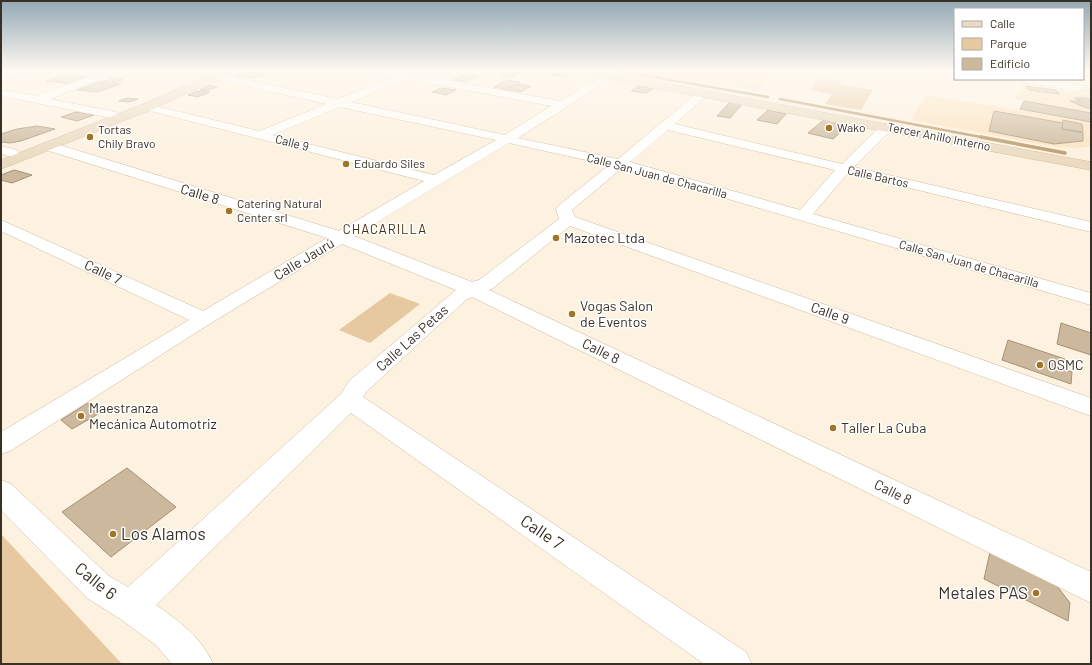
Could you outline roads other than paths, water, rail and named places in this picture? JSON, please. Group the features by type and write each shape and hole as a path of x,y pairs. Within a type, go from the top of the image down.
{"main road":[{"path":"5,153 146,101"},
{"path":"1,165 159,101"},
{"name":"Tercer Anillo Interno","path":"748,101 1091,166"},
{"path":"757,101 811,109"},
{"name":"Tercer Anillo Interno","path":"764,101 854,116 1091,161"},
{"path":"781,107 844,118 854,116"},
{"path":"887,127 896,127 975,143 1014,147"},
{"path":"1060,156 1091,154"},
{"path":"1031,155 1091,172"}],"street":[{"path":"44,101 112,114"},
{"name":"Calle San Juan de Chacarilla","path":"332,101 509,138 619,163 1091,299"},
{"path":"261,136 345,101"},
{"path":"541,101 562,105"},
{"name":"Calle Jaurú","path":"1,444 340,237 509,138 566,101"},
{"path":"568,220 564,209 666,126 694,101"},
{"name":"Calle 9","path":"147,107 436,180"},
{"name":"Calle Bartos","path":"666,126 1091,227"},
{"path":"803,216 844,169 887,127"},
{"name":"Calle 8","path":"48,146 340,237 472,289 1091,588"},
{"name":"Calle 9","path":"568,220 1091,407"},
{"name":"Calle Las Petas","path":"130,607 350,400 357,387 459,296 486,284 568,220"},
{"name":"Calle 7","path":"1,225 204,319"},
{"name":"Calle 7","path":"350,400 734,664"},
{"name":"Calle 6","path":"1,492 98,587 169,634 194,664"}],"waterway":[{"path":"791,101 986,138"},
{"path":"981,137 1065,153"}],"place":[{"name":"Wako","path":"829,128"},
{"name":"Tortas Chily Bravo","path":"90,137"},
{"name":"Eduardo Siles","path":"346,164"},
{"name":"Catering Natural Center srl","path":"229,211"},
{"name":"Mazotec Ltda","path":"556,238"},
{"name":"Vogas Salon de Eventos","path":"572,314"},
{"name":"OSMC","path":"1040,365"},
{"name":"Maestranza Mecánica Automotriz","path":"81,416"},
{"name":"Taller La Cuba","path":"833,428"},
{"name":"Los Alamos","path":"113,534"},
{"name":"Metales PAS","path":"1036,593"}],"district":[{"name":"CHACARILLA","path":"385,229"}]}
